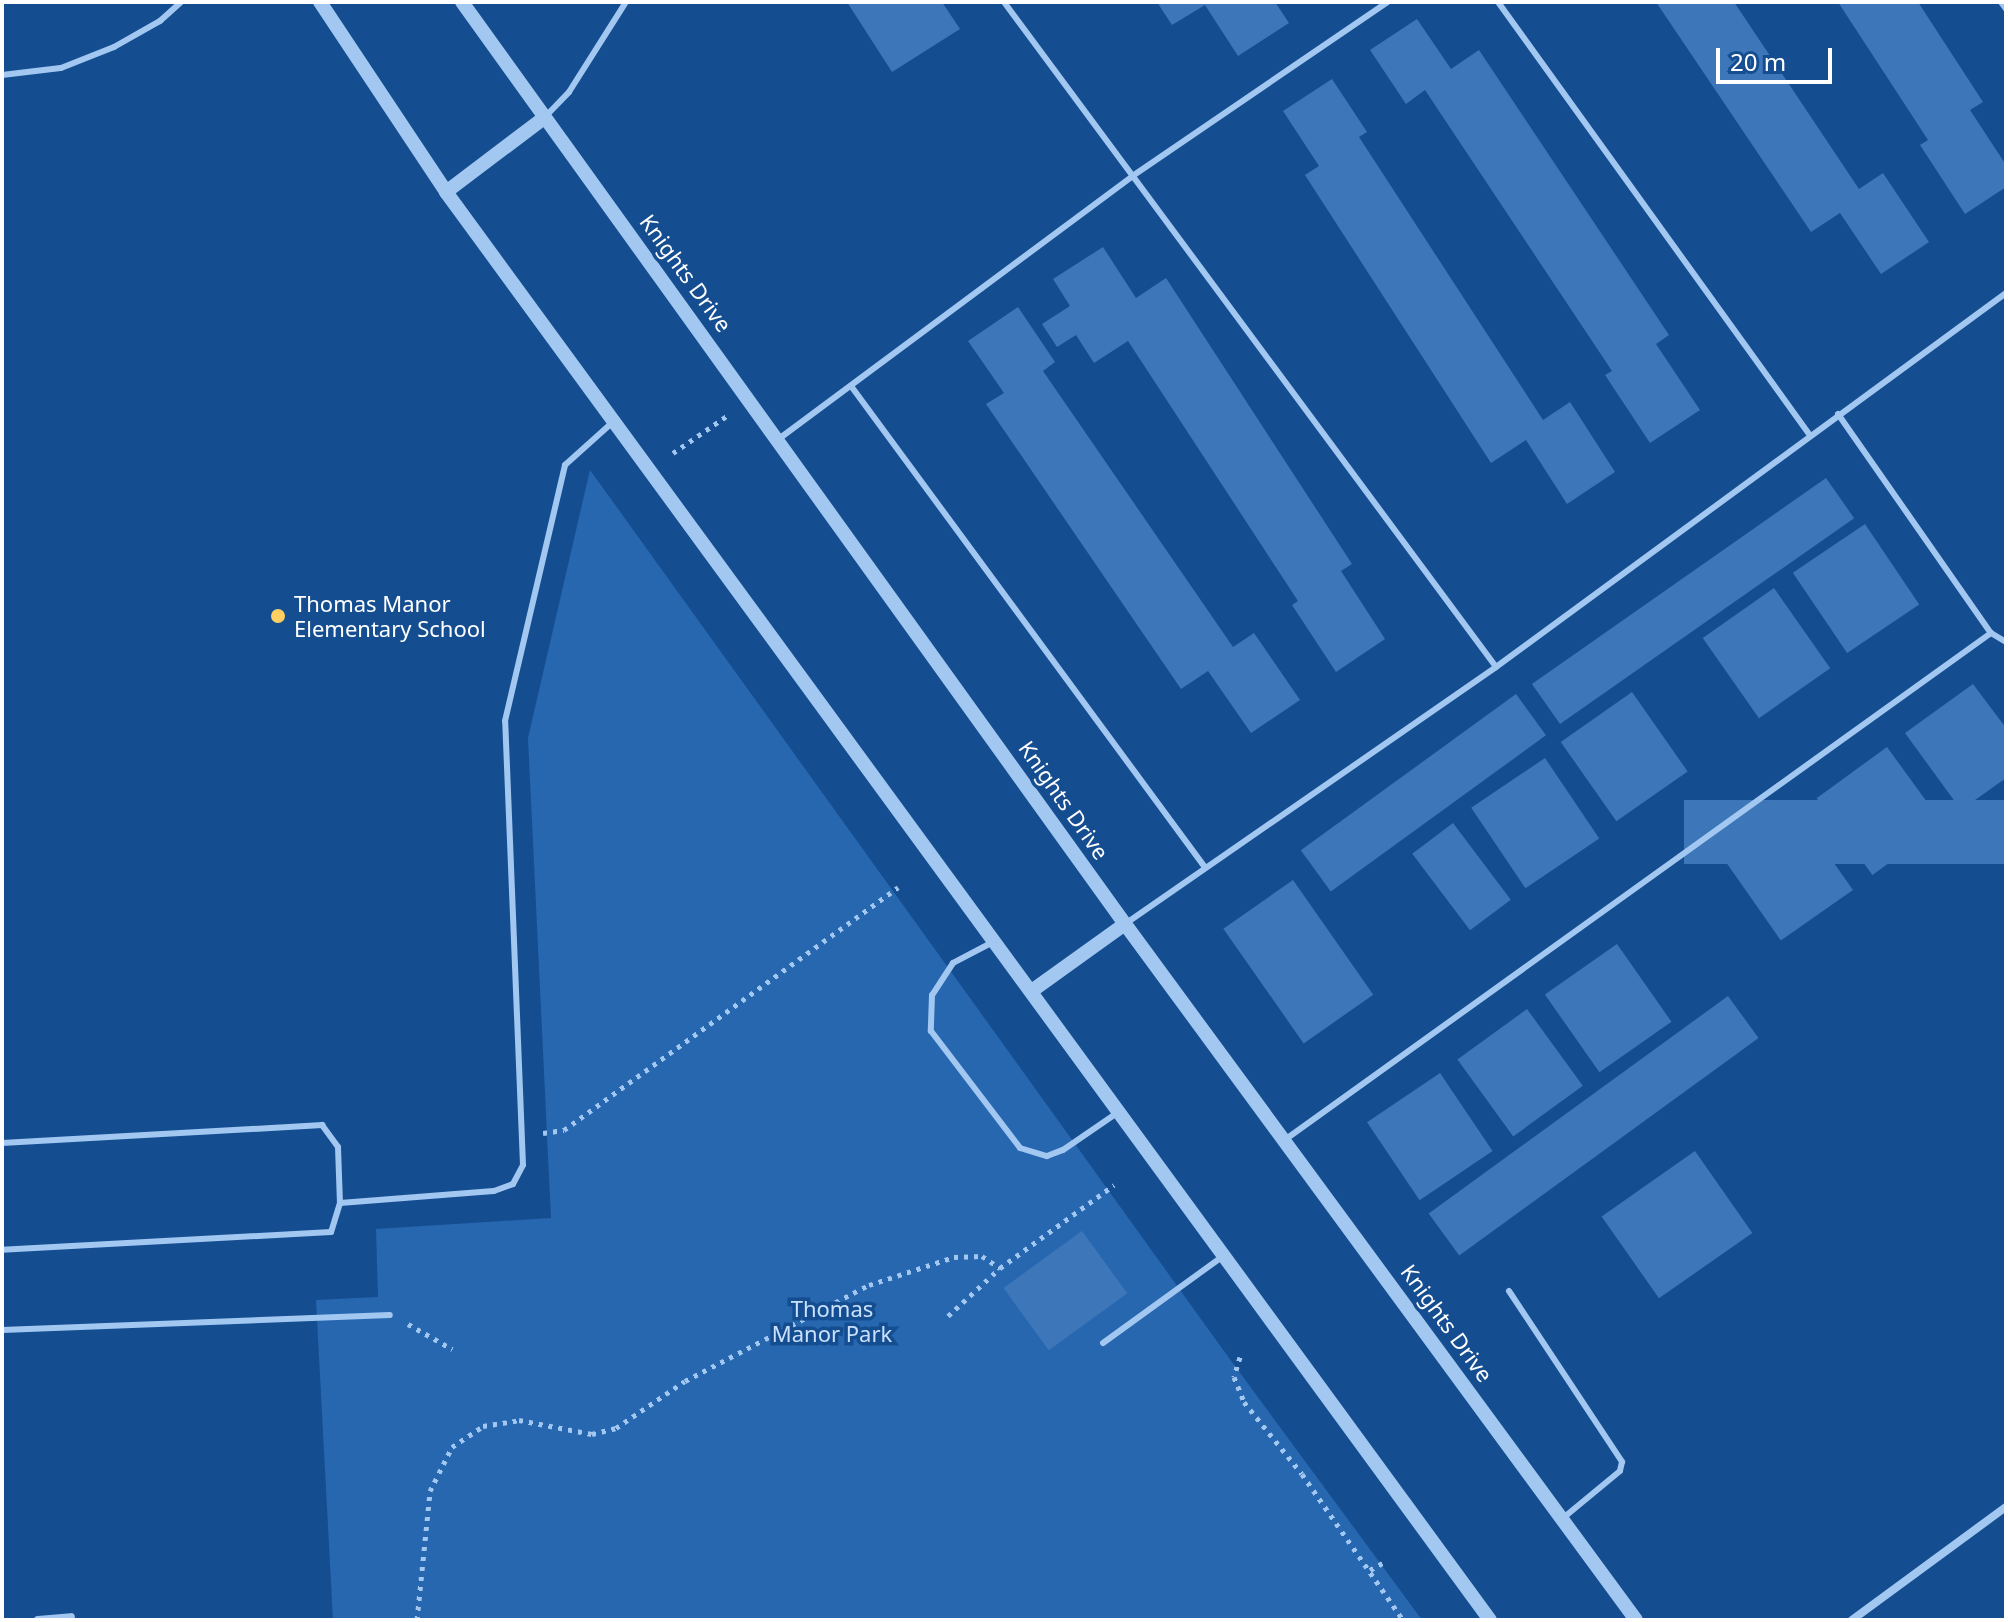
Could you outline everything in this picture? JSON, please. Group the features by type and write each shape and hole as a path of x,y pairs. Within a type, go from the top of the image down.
{"street":[{"path":"320,2 446,192 1033,990 1490,1620"},
{"name":"Knights Drive","path":"462,2 780,438 1125,924 1286,1139 1636,1620"},
{"path":"446,192 544,118"},
{"path":"1033,990 1125,924"},
{"path":"1852,1620 2006,1507"},
{"path":"38,1620 71,1617"}],"lane":[{"path":"2,75 61,68 114,47 160,21 181,2"},
{"path":"544,118 569,92 626,2"},
{"path":"1004,2 1496,667"},
{"path":"780,438 1134,175 1388,2"},
{"path":"1498,2 1809,434"},
{"path":"2001,2 2006,9"},
{"path":"1125,924 1204,866 1496,667 1809,434 2006,293"},
{"path":"851,386 1204,866"},
{"path":"1838,414 1991,633 2006,642"},
{"path":"340,1203 494,1191 513,1184 523,1165 505,721 565,465 614,422"},
{"path":"1286,1139 1991,633"},
{"path":"996,940 953,963 932,995 931,1031 1020,1148 1047,1156 1063,1150 1120,1111"},
{"path":"2,1143 322,1125 338,1147 340,1203 331,1232 2,1250"},
{"path":"1103,1343 1223,1256"},
{"path":"1509,1291 1622,1462 1620,1471 1562,1519"},
{"path":"2,1330 390,1315"}],"path":[{"path":"673,453 729,414"},
{"path":"522,1134 564,1130 898,887"},
{"path":"948,1316 1000,1268 1114,1185"},
{"path":"417,1620 430,1491 452,1447 483,1426 519,1420 592,1434 616,1428 698,1373 869,1285 954,1257 982,1256 1000,1268"},
{"path":"390,1315 452,1349"},
{"path":"1240,1357 1234,1377 1244,1402 1370,1570 1403,1620"},
{"path":"1370,1570 1386,1561"}],"green space":[{"name":"Thomas Manor Park","path":"590,470 1229,1358 1422,1620 333,1620 316,1300 378,1297 376,1229 551,1218 528,738"}],"building":[{"path":"847,2 942,2 960,29 892,72"},
{"path":"1157,2 1275,2 1289,23 1238,56 1205,5 1172,25"},
{"path":"1656,2 1734,2 1859,189 1883,173 1929,242 1881,274 1840,213 1811,232"},
{"path":"1838,2 1918,2 1983,102 1970,110 2006,165 2006,187 1965,214 1920,145 1928,140"},
{"path":"1417,19 1451,69 1479,50 1669,335 1656,344 1700,410 1650,443 1605,375 1612,371 1425,90 1406,104 1370,50"},
{"path":"1332,79 1367,132 1359,137 1543,420 1570,402 1615,472 1567,504 1526,440 1491,463 1305,175 1319,166 1283,111"},
{"path":"1103,247 1136,298 1166,278 1352,564 1341,571 1385,639 1336,672 1292,605 1298,601 1128,341 1094,363 1076,335 1057,347 1042,324 1070,306 1053,279"},
{"path":"1018,307 1055,362 1043,371 1233,647 1254,633 1300,700 1251,733 1208,671 1181,689 986,404 1004,393 968,341"},
{"path":"1826,478 1854,518 1560,724 1532,684"},
{"path":"1865,524 1919,604 1847,653 1793,573"},
{"path":"1774,588 1830,668 1759,718 1703,638"},
{"path":"1973,684 2006,728 2006,778 1961,810 1905,733"},
{"path":"1632,692 1688,771 1616,821 1561,742"},
{"path":"1516,694 1546,735 1331,892 1301,850"},
{"path":"1887,747 1943,824 1872,875 1817,798"},
{"path":"1545,758 1599,838 1525,888 1471,808"},
{"path":"1684,800 2006,800 2006,864 1684,864"},
{"path":"1799,813 1853,890 1781,940 1727,863"},
{"path":"1453,823 1511,900 1470,930 1412,854"},
{"path":"1293,880 1373,995 1304,1043 1223,929"},
{"path":"1617,944 1671,1022 1599,1072 1545,994"},
{"path":"1728,996 1759,1038 1459,1256 1429,1213"},
{"path":"1527,1009 1583,1086 1513,1136 1457,1060"},
{"path":"1440,1073 1493,1151 1420,1200 1367,1122"},
{"path":"1695,1151 1752,1233 1659,1298 1602,1216"},
{"path":"1082,1231 1127,1293 1049,1350 1004,1288"}],"place":[{"name":"Thomas Manor Elementary School","path":"278,616"}]}
